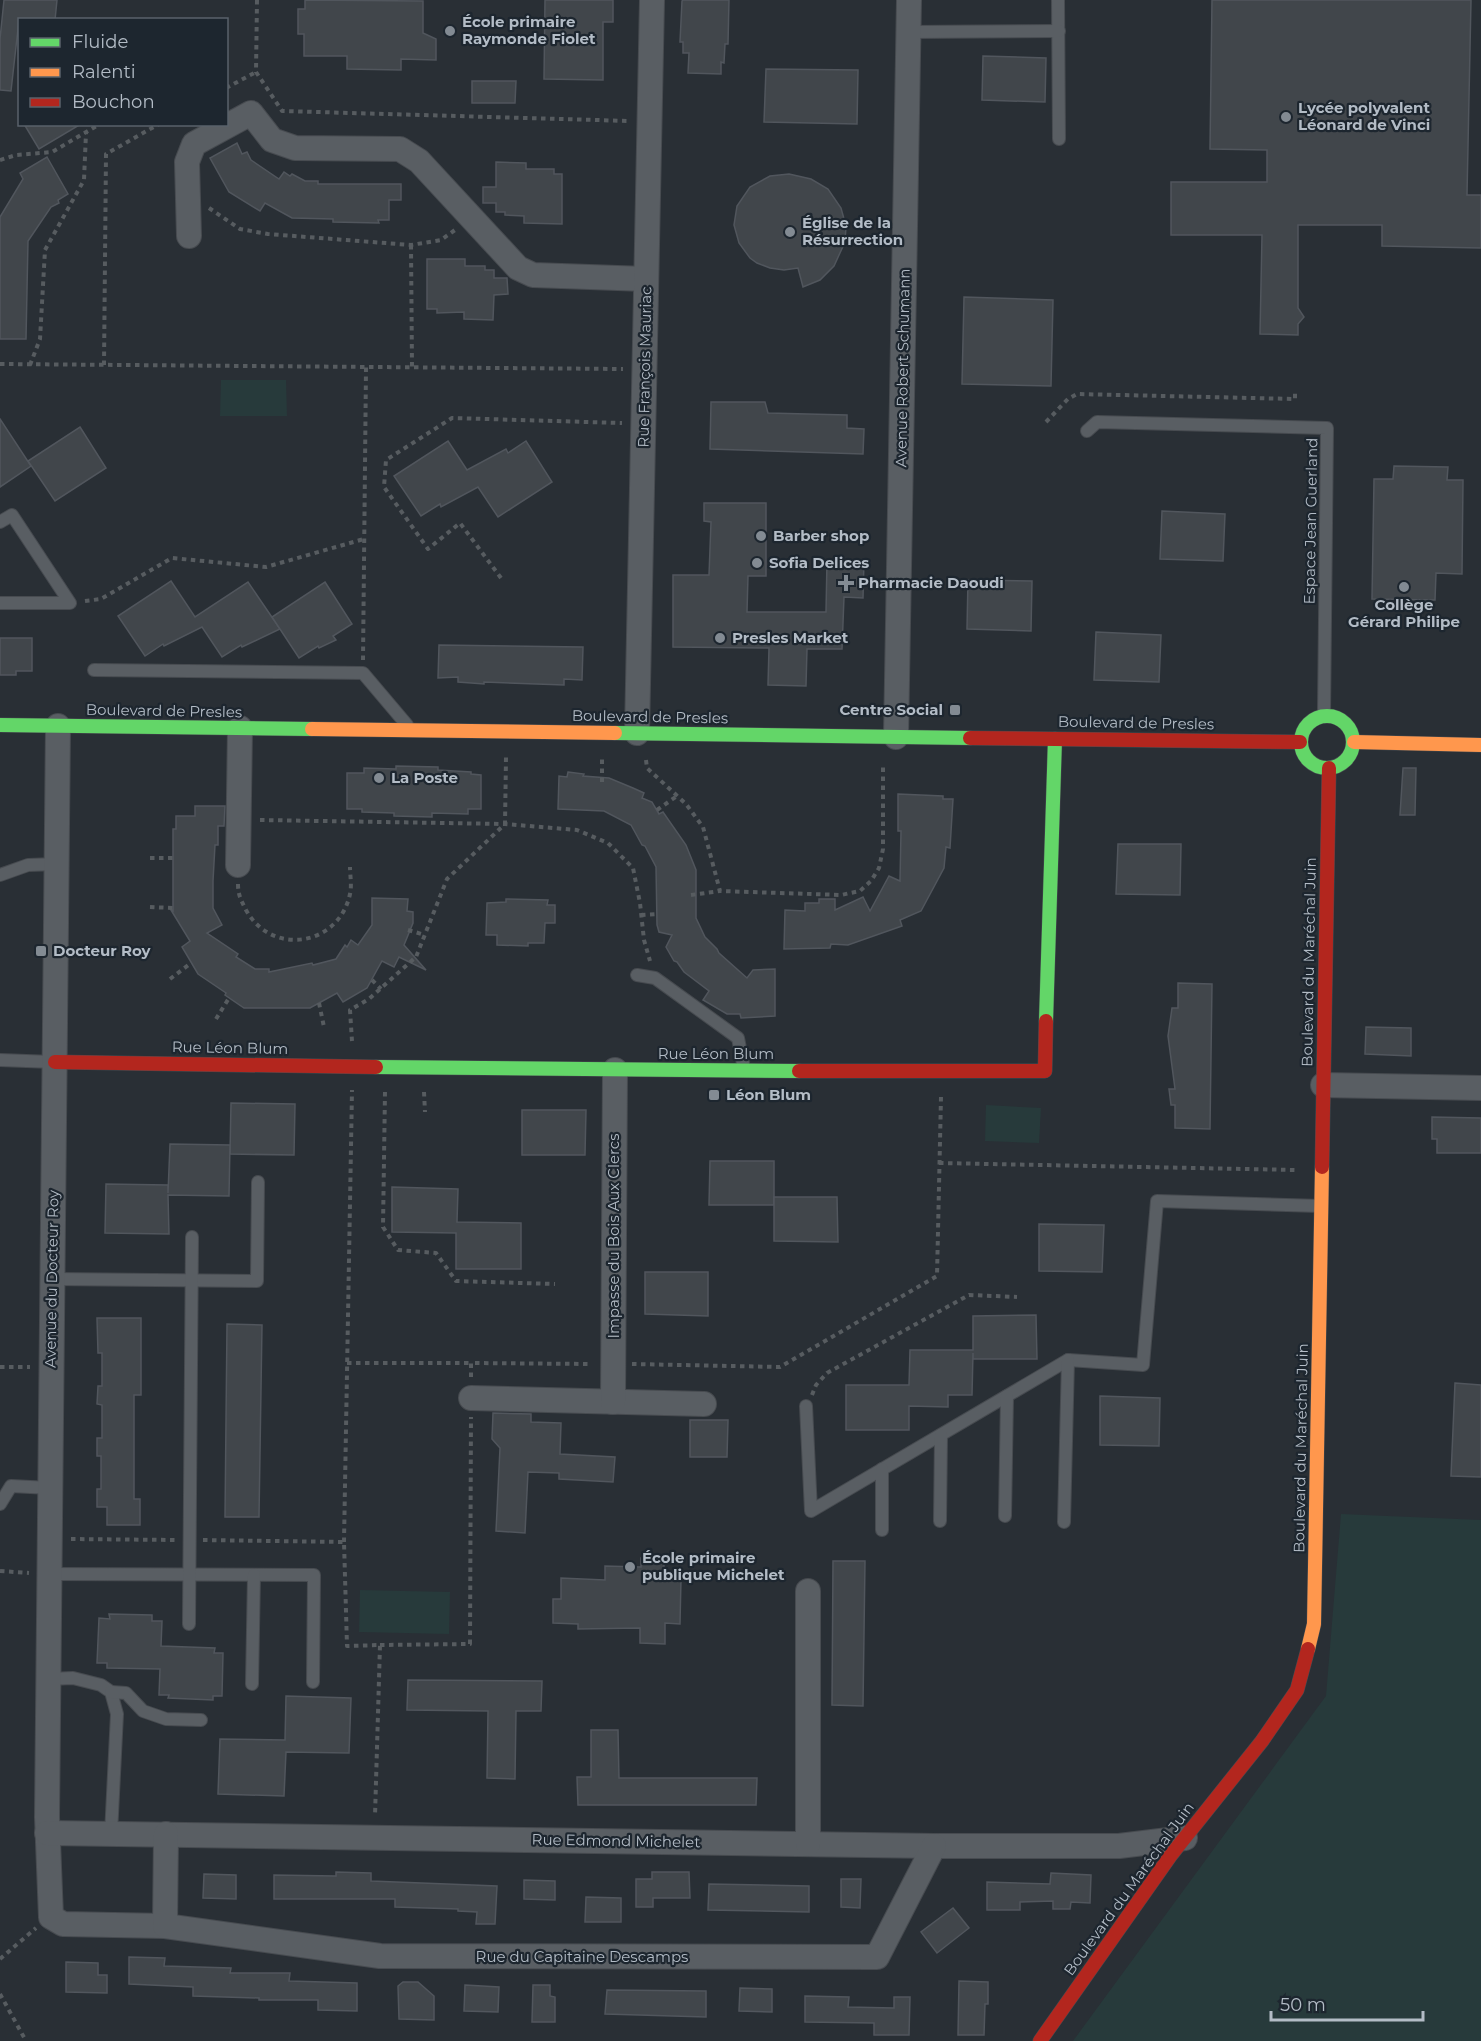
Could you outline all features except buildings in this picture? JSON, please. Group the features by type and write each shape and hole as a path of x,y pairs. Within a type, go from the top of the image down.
{"street":[{"name":"Rue François Mauriac","path":"641,744 646,279 652,0"},
{"name":"Avenue Robert Schumann","path":"896,737 909,0"},
{"path":"228,126 251,113 272,140 295,148 400,149 419,161 518,268 532,275 646,279"},
{"path":"189,236 187,162 194,144 227,126"},
{"path":"1324,715 1341,719 1353,734 1354,742 1344,763 1329,768 1320,768 1312,764 1306,758 1300,742 1305,727 1317,717 1324,715"},
{"name":"Boulevard de Presles","path":"0,725 411,730 641,744 896,737 1300,742"},
{"name":"Avenue du Docteur Roy","path":"47,1833 58,726"},
{"path":"238,865 240,728"},
{"name":"Rue Léon Blum","path":"55,1062 615,1070 1045,1071 1055,739"},
{"path":"1354,742 1481,745"},
{"name":"Boulevard du Maréchal Juin","path":"1040,2041 1185,1838 1262,1741 1297,1690 1314,1624 1329,768"},
{"name":"Impasse du Bois Aux Clercs","path":"612,1402 615,1070"},
{"path":"1323,1085 1481,1088"},
{"path":"471,1398 704,1404"},
{"path":"808,1591 808,1844"},
{"path":"47,1833 51,1917"},
{"name":"Rue Edmond Michelet","path":"47,1833 934,1846 1119,1846 1185,1838"},
{"path":"165,1926 166,1834"},
{"name":"Rue du Capitaine Descamps","path":"51,1917 63,1924 165,1926 380,1956 876,1956 934,1846"}],"lane":[{"path":"1058,0 1059,139"},
{"path":"909,32 1059,31"},
{"name":"Espace Jean Guerland","path":"1087,431 1097,422 1328,428 1324,715"},
{"path":"0,522 12,514 70,603"},
{"path":"0,603 70,603"},
{"path":"94,670 363,673 411,730"},
{"path":"0,875 28,865 57,864"},
{"path":"637,975 655,978 738,1038 744,1071"},
{"path":"0,1060 55,1062"},
{"path":"52,1280 257,1281 258,1182"},
{"path":"806,1406 811,1511 1068,1360 1143,1365 1157,1200 1322,1206"},
{"path":"189,1624 192,1237"},
{"path":"1064,1522 1068,1360"},
{"path":"1005,1516 1007,1396"},
{"path":"940,1521 941,1435"},
{"path":"882,1469 882,1530"},
{"path":"0,1504 5,1485 50,1488"},
{"path":"50,1574 314,1575 313,1682"},
{"path":"252,1684 254,1575"},
{"path":"49,1679 73,1678 101,1684 111,1692 126,1693 143,1712 166,1719 201,1720"},
{"path":"111,1692 117,1714 111,1834"}],"path":[{"path":"257,0 256,72 282,111 650,122"},
{"path":"228,87 256,72"},
{"path":"0,160 16,155 52,152 97,126"},
{"path":"104,365 106,154 155,126"},
{"path":"30,365 40,339 45,250 84,180 86,133"},
{"path":"188,191 213,212 240,229 268,234 411,245 441,240 471,219"},
{"path":"411,245 412,368"},
{"path":"0,364 645,370"},
{"path":"363,673 366,367"},
{"path":"1046,422 1068,399 1077,394 1295,399 1295,393"},
{"path":"501,578 460,523 428,549 384,487 386,460 452,417 644,424"},
{"path":"70,603 100,599 172,558 266,567 364,539"},
{"path":"641,744 647,768 686,804 703,827 720,891"},
{"path":"471,1363 470,1644 347,1646 344,1542 353,1066 351,1010 369,999 416,957 447,879 505,824 506,752"},
{"path":"691,895 720,891 841,895 860,891 871,881 879,868 883,849 883,757"},
{"path":"657,810 677,796"},
{"path":"238,819 505,824 577,830 608,843 633,868 644,940 655,978"},
{"path":"150,858 177,858"},
{"path":"238,865 238,896 252,921 269,935 294,940 321,934 341,915 350,894 350,867"},
{"path":"150,907 173,908"},
{"path":"641,915 657,914"},
{"path":"408,930 425,935"},
{"path":"170,979 191,963"},
{"path":"372,980 381,988"},
{"path":"216,1018 229,998"},
{"path":"319,1003 324,1027"},
{"path":"386,1067 383,1227 398,1250 436,1253 456,1281 555,1284"},
{"path":"347,1363 780,1367 937,1276 941,1070"},
{"path":"939,1163 1322,1171"},
{"path":"806,1406 816,1385 827,1373 969,1295 1017,1297"},
{"path":"0,1367 52,1366"},
{"path":"50,1538 344,1542"},
{"path":"0,1571 50,1574"},
{"path":"375,1838 380,1645"},
{"path":"0,1959 51,1917"},
{"path":"0,1994 26,2041"}],"shaded area":[{"path":"221,380 286,380 287,416 220,416"},
{"path":"986,1105 1041,1108 1039,1143 985,1141"},
{"path":"1341,1514 1481,1520 1481,2041 1073,2041 1326,1696"},
{"path":"360,1590 450,1592 449,1634 359,1632"}],"traffic: fast":[{"path":"1322,716 1332,716 1346,723 1353,742 1346,761 1332,768 1322,768 1312,764 1305,757 1301,747 1301,737 1305,727 1312,720 1322,716"},
{"path":"0,725 312,729"},
{"path":"615,733 970,738"},
{"path":"1046,1021 1055,739"},
{"path":"376,1067 799,1071"}],"traffic: slow":[{"path":"312,729 615,733"},
{"path":"1354,742 1481,745"},
{"path":"1308,1649 1314,1624 1322,1167"}],"traffic: jam":[{"path":"970,738 1300,742"},
{"path":"1322,1167 1329,768"},
{"path":"799,1071 1045,1071 1046,1021"},
{"path":"55,1062 376,1067"},
{"path":"1040,2041 1171,1855 1262,1741 1297,1690 1308,1649"}],"place":[{"name":"École primaire Raymonde Fiolet","path":"450,31"},
{"name":"Lycée polyvalent Léonard de Vinci","path":"1286,117"},
{"name":"Église de la Résurrection","path":"790,232"},
{"name":"Barber shop","path":"761,536"},
{"name":"Sofia Delices","path":"757,563"},
{"name":"Pharmacie Daoudi","path":"846,583"},
{"name":"Collège Gérard Philipe","path":"1404,587"},
{"name":"Presles Market","path":"720,638"},
{"name":"Centre Social","path":"955,710"},
{"name":"La Poste","path":"379,778"},
{"name":"Docteur Roy","path":"41,951"},
{"name":"Léon Blum","path":"714,1095"},
{"name":"École primaire publique Michelet","path":"630,1567"}]}
